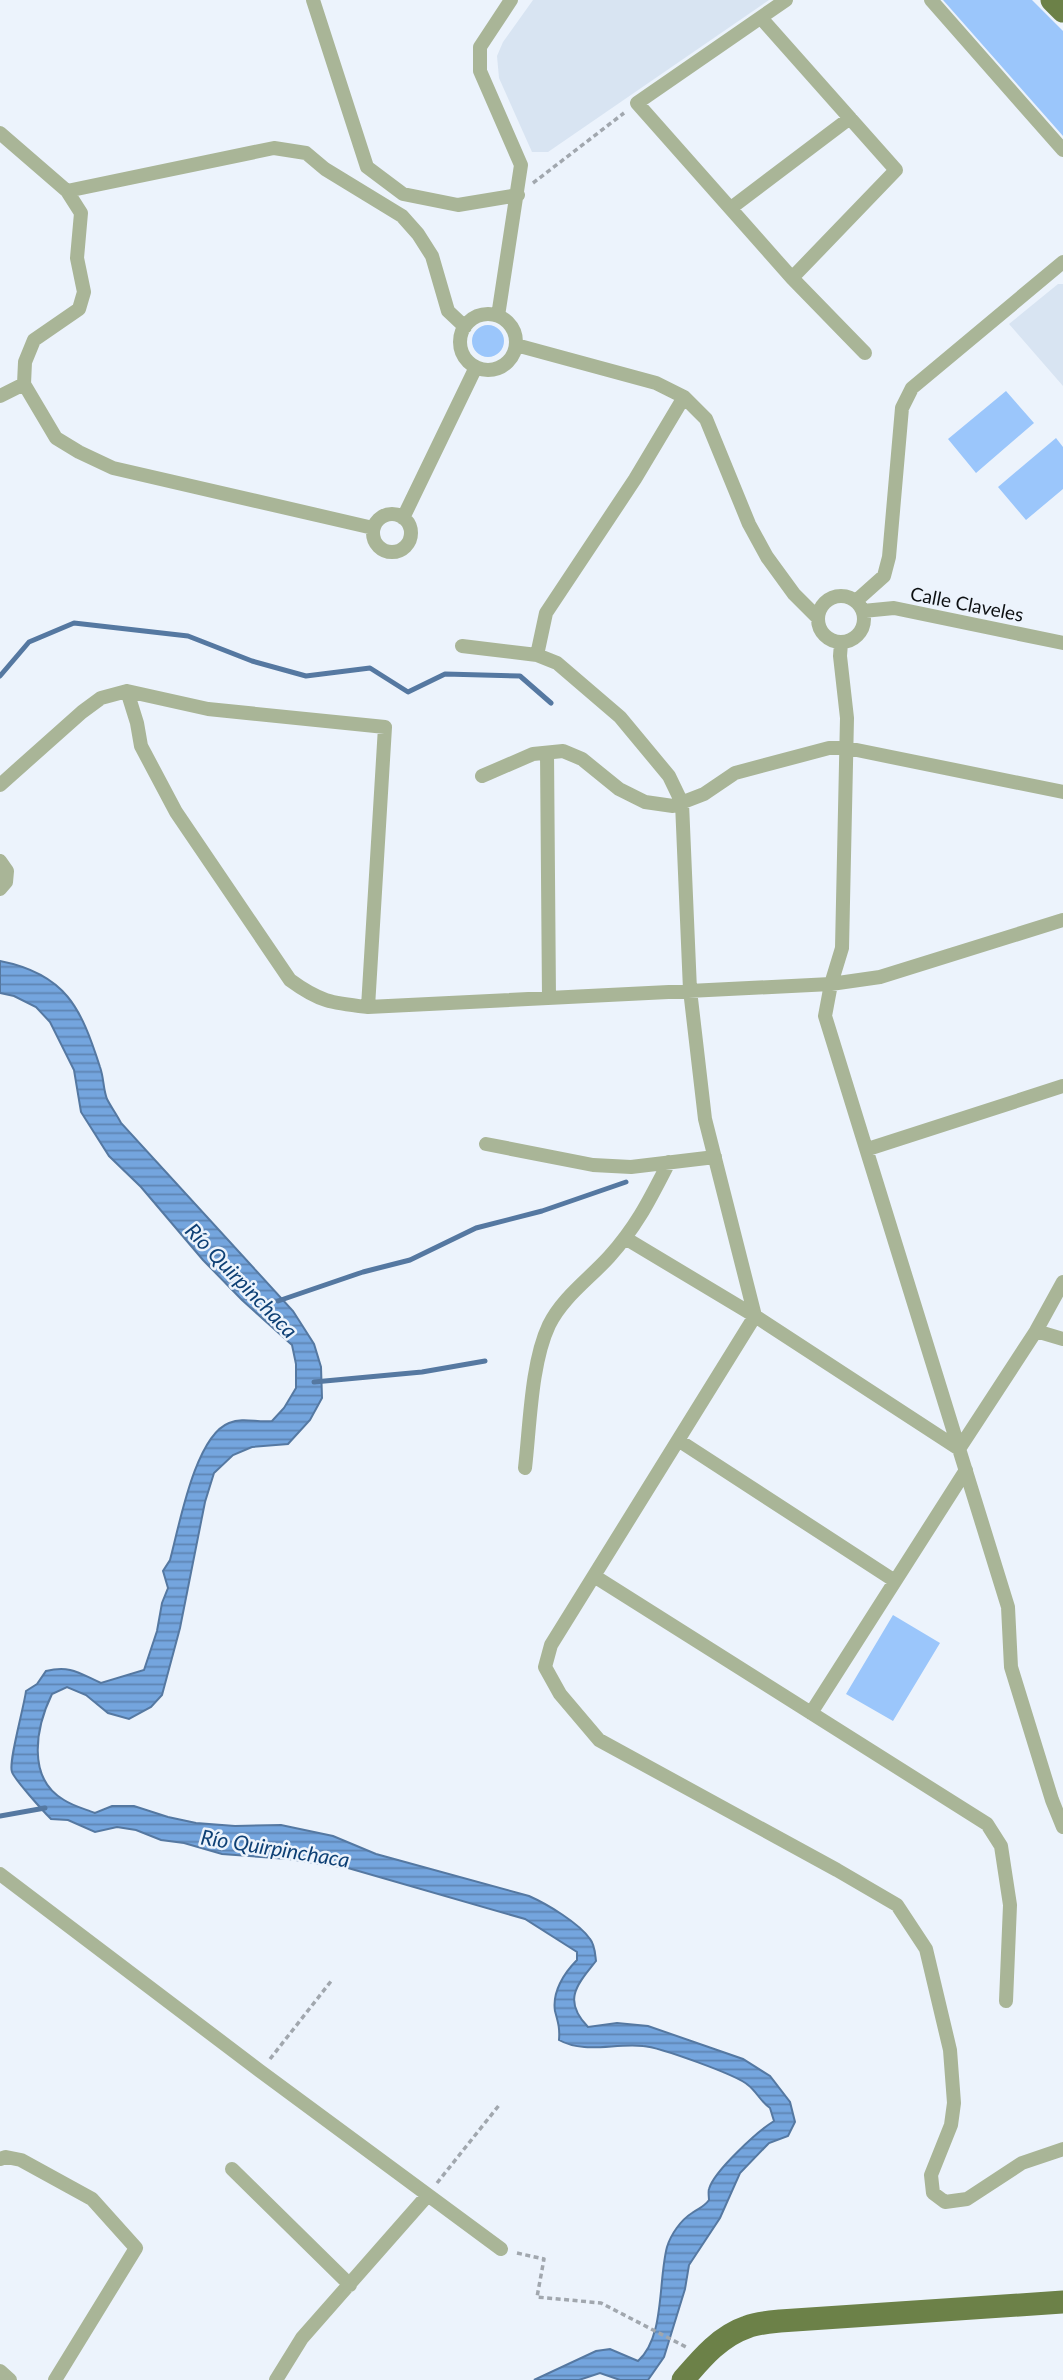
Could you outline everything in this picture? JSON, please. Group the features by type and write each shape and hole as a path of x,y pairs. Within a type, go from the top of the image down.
{"main road":[{"path":"1052,0 1063,11"},
{"path":"683,2380 719,2343 748,2326 780,2321 1063,2302"}],"street":[{"path":"313,0 367,167 403,194 458,205 518,195"},
{"path":"498,316 521,165 480,71 480,47 511,0"},
{"path":"786,0 637,103 792,278 864,353"},
{"path":"931,0 1063,150"},
{"path":"761,18 896,170 792,278"},
{"path":"731,208 850,118"},
{"path":"0,133 68,191 81,213 77,258 84,292 79,309 34,340 25,362 24,384 56,438 113,468 373,528"},
{"path":"68,191 274,148 306,153 325,169 402,216 432,256 448,311 465,327"},
{"path":"859,606 884,576 889,557 902,408 912,388 1062,264"},
{"path":"480,315 498,316 513,328 516,345 514,353 502,366 493,369 476,367 468,361 460,345 465,327 480,315"},
{"path":"516,345 656,383 684,397 706,419 749,524 766,557 793,594 817,617"},
{"path":"403,518 476,367"},
{"path":"0,396 24,384"},
{"path":"537,655 546,613 635,480 684,397"},
{"path":"391,514 403,518 411,529 405,547 393,553 380,549 373,540 373,528 379,518 391,514"},
{"path":"843,596 859,606 864,625 849,642 841,643 826,638 821,632 817,617 819,610 829,599 843,596"},
{"name":"Calle Claveles","path":"859,606 894,608 1063,643"},
{"path":"841,643 847,718 842,948 825,1016 1007,1607 1011,1667 1052,1800 1063,1826"},
{"path":"462,646 537,655 557,663 620,718 669,776 682,803 690,990 705,1119 755,1316 551,1645 545,1667 559,1694 599,1740 897,1905 926,1949 950,2050 954,2103 951,2124 931,2175 933,2193 945,2203 967,2199 1022,2163 1063,2149"},
{"path":"127,691 141,746 176,812 290,980 312,996 330,1003 368,1007 831,984 880,977 1063,920"},
{"path":"0,785 82,712 102,698 127,691 208,709 385,727 368,1007"},
{"path":"482,776 533,754 563,751 582,759 619,789 645,802 673,806 704,794 735,773 829,748 847,748 1063,792"},
{"path":"547,752 549,998"},
{"path":"0,861 7,871 6,882 0,889"},
{"path":"868,1149 1063,1086"},
{"path":"486,1144 593,1165 631,1167 715,1157"},
{"path":"525,1468 538,1357 549,1324 572,1294 639,1221 669,1162"},
{"path":"625,1238 755,1316 959,1449"},
{"path":"959,1449 1036,1331 1063,1282"},
{"path":"1036,1331 1063,1339"},
{"path":"678,1440 895,1581"},
{"path":"811,1713 966,1470"},
{"path":"594,1576 987,1824 1001,1846 1010,1905 1006,2001"},
{"path":"0,1874 501,2249"},
{"path":"0,2159 6,2157 21,2160 92,2199 136,2248 55,2380"},
{"path":"232,2169 350,2285"},
{"path":"276,2380 302,2338 427,2196"},
{"path":"0,2371 10,2380"}],"path":[{"path":"518,195 637,103"},
{"path":"260,2071 332,1980"},
{"path":"427,2196 500,2104"},
{"path":"501,2249 544,2259 537,2297 601,2303 680,2343"}],"shaded area":[{"path":"533,0 769,0 548,152 532,152 499,78 497,56 503,42"},
{"path":"943,0 1032,0 1063,31 1063,136"},
{"path":"1058,284 1063,284 1063,386 1009,324"},
{"path":"488,325 499,330 504,341 499,352 488,357 477,352 472,341 477,330"},
{"path":"1006,391 1034,423 976,473 948,439"},
{"path":"1056,438 1063,447 1063,489 1026,520 998,487"},
{"path":"893,1615 940,1643 893,1721 846,1694"}],"water":[{"name":"Río Quirpinchaca","path":"0,961 41,975 68,997 86,1027 107,1099 121,1123 293,1311 314,1344 321,1367 322,1398 310,1420 288,1444 252,1447 233,1455 214,1473 205,1502 180,1628 162,1695 151,1707 129,1719 108,1713 86,1695 67,1687 52,1694 39,1736 39,1765 44,1779 64,1800 95,1813 112,1806 134,1806 196,1823 281,1825 333,1836 376,1854 529,1896 571,1920 593,1944 596,1961 578,1985 574,2001 580,2017 588,2027 617,2023 648,2026 743,2059 770,2076 790,2102 795,2122 788,2136 769,2143 740,2173 720,2218 689,2265 685,2289 664,2357 648,2380 620,2380 600,2373 579,2380 534,2380 596,2351 610,2349 638,2361 647,2351 657,2323 664,2261 671,2237 684,2219 709,2200 709,2190 719,2172 748,2142 774,2121 770,2108 751,2088 741,2080 714,2069 652,2048 632,2045 579,2046 559,2040 555,1997 564,1977 577,1960 577,1952 525,1919 348,1868 289,1859 222,1854 117,1827 95,1832 68,1820 51,1819 12,1772 14,1747 26,1691 37,1684 46,1671 68,1670 101,1683 144,1670 168,1588 163,1571 170,1560 198,1463 217,1431 229,1423 240,1420 272,1421 296,1388 296,1364 292,1345 203,1260 141,1187 109,1156 81,1112 74,1070 50,1022 36,1007 14,996 0,993"}],"waterway":[{"path":"0,676 29,642 74,623 188,636 252,661 306,676 370,668 408,692 445,674 520,676 551,703"},
{"name":"Río Quirpinchaca","path":"278,1301 363,1272 410,1260 476,1228 542,1211 626,1182"},
{"path":"314,1382 422,1372 485,1361"},
{"path":"0,1816 45,1808"}]}
